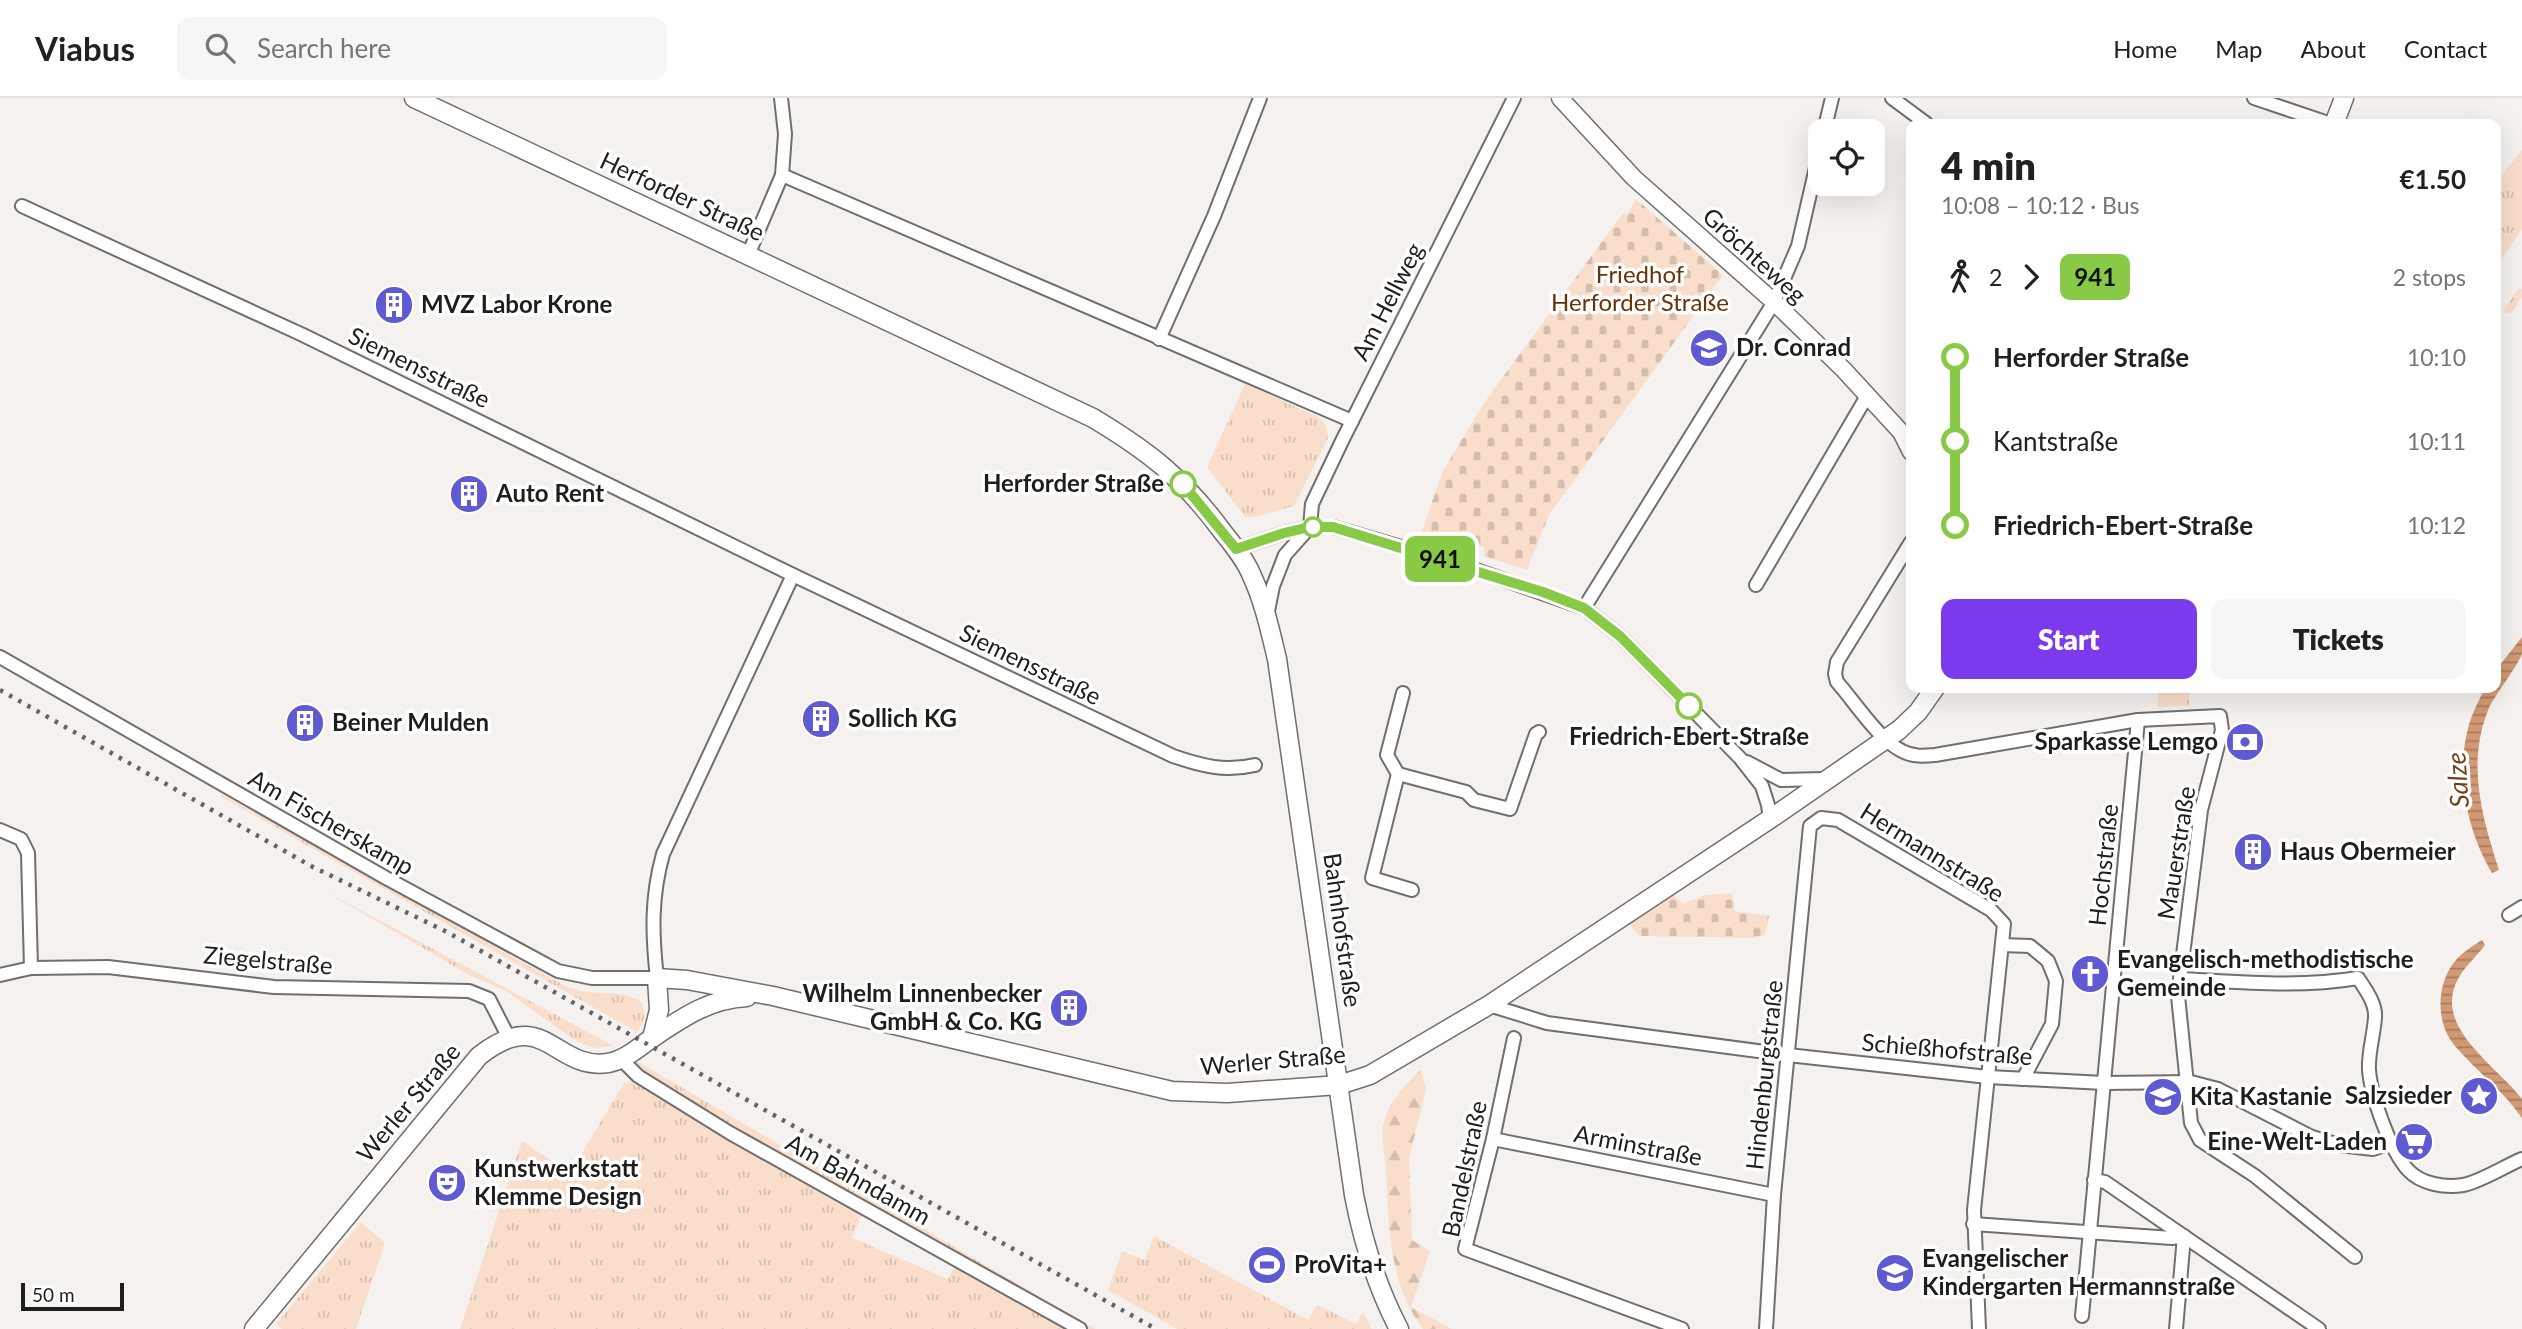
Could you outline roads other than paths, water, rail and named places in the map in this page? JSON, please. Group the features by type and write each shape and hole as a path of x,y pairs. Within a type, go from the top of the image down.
{"main road":[{"name":"Herforder Straße","path":"414,98 1093,418 1138,445 1180,480 1236,549 1252,575 1267,616"},
{"path":"2335,119 2344,98"},
{"name":"Bahnhofstraße","path":"1267,616 1283,694 1360,1222 1385,1303 1399,1329"},
{"name":"Werler Straße","path":"657,978 687,980 772,996 1172,1091 1227,1093 1339,1085 1370,1075 1395,1062 1489,1005 1886,739 1918,712 1931,693"},
{"path":"652,1038 659,1010 657,978"},
{"name":"Werler Straße","path":"254,1329 479,1056 496,1043 509,1038 531,1037 545,1041 585,1062 600,1063 621,1059 706,1004 729,998 772,996"}],"street":[{"path":"748,256 782,175 785,134 781,98"},
{"path":"1159,339 1214,216 1260,98"},
{"name":"Am Hellweg","path":"1310,527 1312,504 1514,98"},
{"name":"Gröchteweg","path":"1560,98 1634,178 1774,302 1844,370 1901,432 1906,442"},
{"path":"1827,119 1832,98"},
{"path":"1892,98 1920,119"},
{"path":"2254,98 2318,119"},
{"path":"782,175 1352,421"},
{"path":"1584,608 1774,302 1798,246 1809,196"},
{"name":"Siemensstraße","path":"22,206 303,335 793,575 1173,756 1205,767 1236,770 1255,765"},
{"path":"1756,585 1867,396"},
{"path":"1267,616 1273,586 1285,555 1310,527"},
{"path":"1236,549 1310,527 1333,527 1543,592 1584,608 1621,637 1740,758 1762,786 1770,819"},
{"path":"1906,550 1837,662 1835,674 1837,682 1886,739 1903,752 1916,756 1936,755 2138,720"},
{"path":"657,978 653,912 655,884 663,854 793,575"},
{"name":"Am Fischerskamp","path":"0,657 386,878 558,971 592,978 657,978"},
{"path":"1403,693 1387,755 1398,774 1372,878 1412,890"},
{"name":"Mauerstraße","path":"2138,720 2220,716 2222,730 2201,810 2178,996 2191,1123 2200,1140 2255,1176 2355,1257"},
{"name":"Hochstraße","path":"2082,1316 2138,720"},
{"path":"1398,774 1466,792 1474,800 1510,809 1536,734 1539,732"},
{"path":"1740,758 1781,780 1828,779"},
{"name":"Hermannstraße","path":"1810,826 1821,818 1838,820 1991,910 2004,924 1973,1224 1979,1329"},
{"name":"Hindenburgstraße","path":"1766,1329 1774,1195 1810,826"},
{"path":"0,830 21,839 28,853 32,968"},
{"path":"2509,915 2522,907"},
{"path":"2001,944 2030,946 2048,961 2056,981 2052,1024 2022,1079"},
{"name":"Ziegelstraße","path":"0,975 32,968 108,967 274,987 469,991 489,999 509,1038"},
{"path":"2180,979 2260,983 2333,982 2358,978 2370,997 2375,1015 2370,1042 2369,1072 2378,1108 2409,1171 2422,1180 2442,1185 2465,1185 2522,1158"},
{"name":"Schießhofstraße","path":"1489,1005 1547,1023 1788,1055 1988,1077 2104,1083 2186,1082 2218,1089 2312,1137 2339,1145 2373,1149 2393,1142"},
{"name":"Bandelstraße","path":"1514,1038 1493,1139 1465,1250 1682,1329"},
{"name":"Am Bahndamm","path":"621,1059 638,1076 730,1133 1080,1329"},
{"name":"Arminstraße","path":"1493,1139 1774,1195"},
{"path":"2094,1180 2105,1182 2319,1329"},
{"path":"1973,1224 2172,1238 2184,1236"},
{"path":"2176,1329 2184,1236"}],"railway":[{"path":"0,690 311,866 447,932 1156,1329"}],"place":[{"name":"MVZ Labor Krone","path":"394,305"},
{"name":"Dr. Conrad","path":"1709,348"},
{"name":"Herforder Straße","path":"1183,484"},
{"name":"Auto Rent","path":"469,494"},
{"name":"Friedrich-Ebert-Straße","path":"1689,706"},
{"name":"Sollich KG","path":"821,719"},
{"name":"Beiner Mulden","path":"305,723"},
{"name":"Sparkasse Lemgo","path":"2245,742"},
{"name":"Haus Obermeier","path":"2253,852"},
{"name":"Evangelisch-methodistische Gemeinde","path":"2090,974"},
{"name":"Wilhelm Linnenbecker GmbH & Co. KG","path":"1069,1008"},
{"name":"Salzsieder","path":"2479,1096"},
{"name":"Kita Kastanie","path":"2163,1097"},
{"name":"Eine-Welt-Laden","path":"2414,1142"},
{"name":"Kunstwerkstatt Klemme Design","path":"447,1183"},
{"name":"ProVita+","path":"1267,1265"},
{"name":"Evangelischer Kindergarten Hermannstraße","path":"1895,1273"}],"park label":[{"name":"Friedhof Herforder Straße","path":"1640,289"}],"water label":[{"name":"Salze","path":"2458,780"}]}
